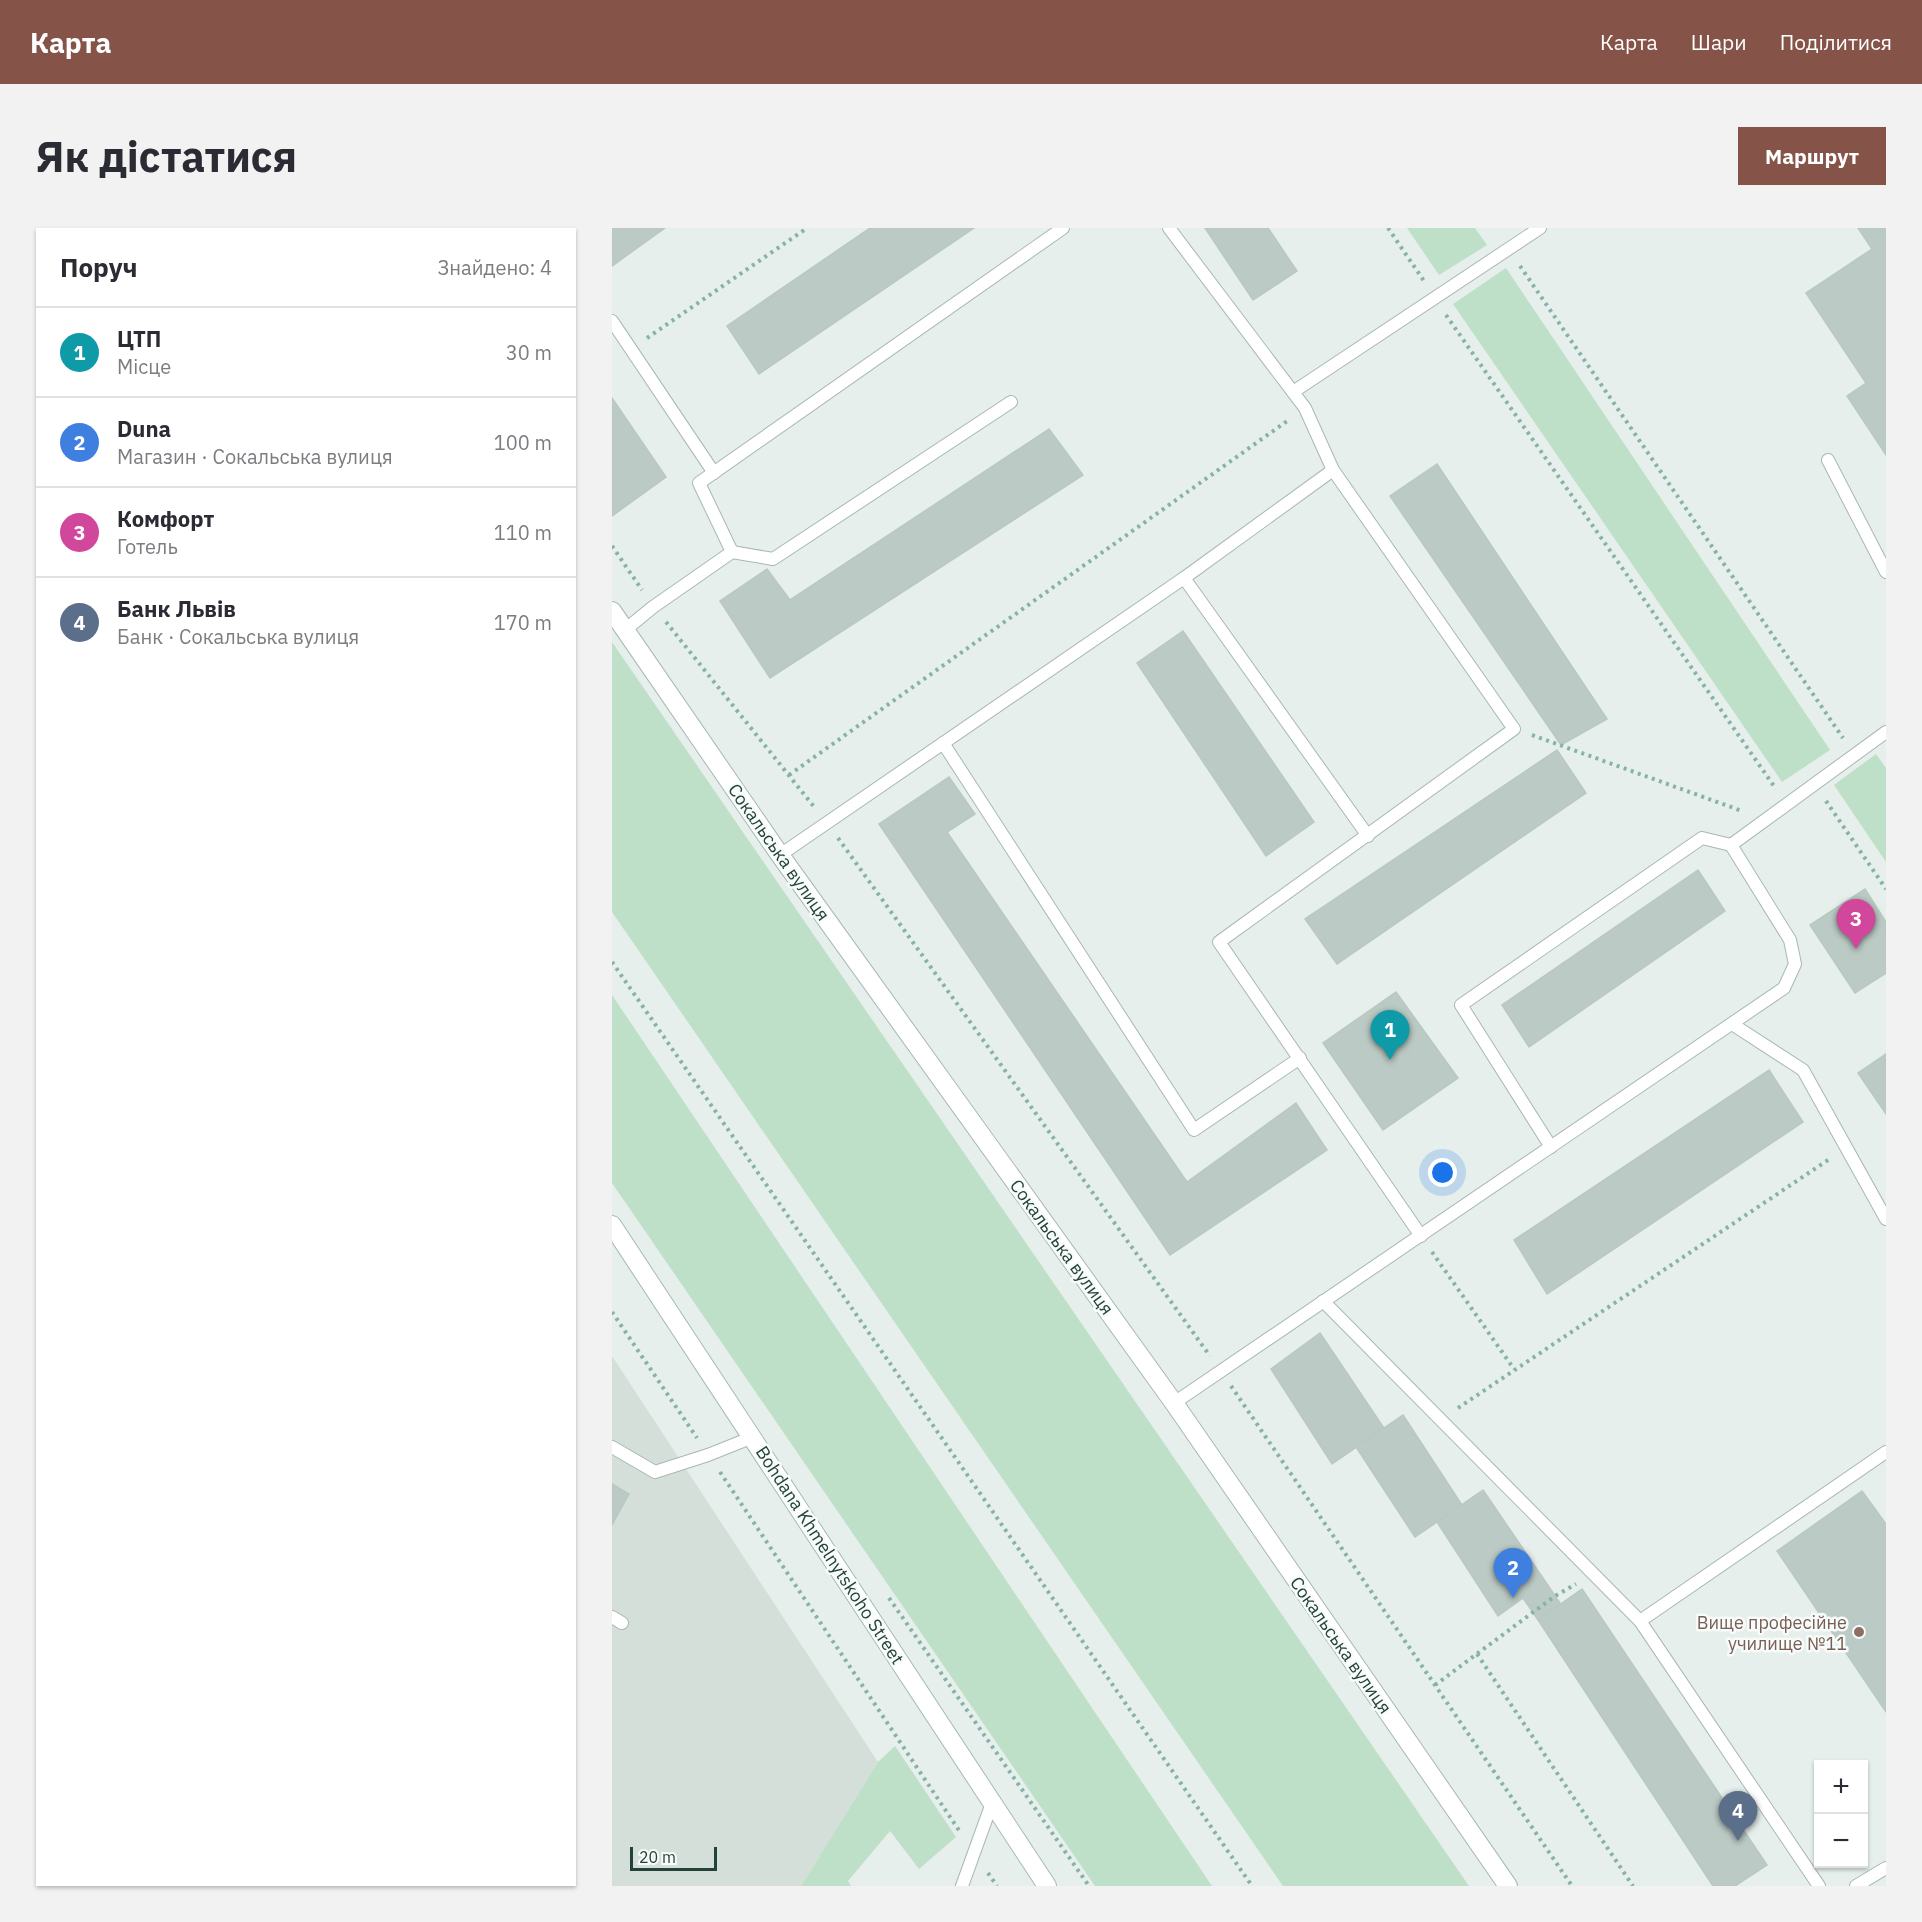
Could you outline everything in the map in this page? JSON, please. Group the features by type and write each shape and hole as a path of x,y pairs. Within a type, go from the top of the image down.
{"street":[{"name":"Сокальська вулиця","path":"612,611 780,855 1174,1402 1508,1886"},
{"name":"Bohdana Khmelnytskoho Street","path":"612,1225 1047,1886"}],"lane":[{"path":"732,552 699,483 1064,228"},
{"path":"1169,228 1305,408 1333,470 1514,729 1219,942 1421,1236"},
{"path":"1293,392 1540,228"},
{"path":"612,321 714,473"},
{"path":"625,630 653,607 732,552 773,559 1011,402"},
{"path":"1828,460 1886,572"},
{"path":"780,855 1184,578 1333,470"},
{"path":"1184,578 1368,836"},
{"path":"1551,1147 1461,1005 1702,838 1731,844 1886,732"},
{"path":"943,743 1194,1130 1300,1058"},
{"path":"1174,1402 1784,988 1795,964 1790,940 1731,844"},
{"path":"1732,1024 1803,1070 1886,1219"},
{"path":"1323,1301 1640,1621 1819,1886"},
{"path":"612,1447 655,1472 708,1455 753,1437"},
{"path":"1640,1621 1886,1452"},
{"path":"962,1886 992,1803"},
{"path":"1856,1886 1886,1868"}],"path":[{"path":"631,350 807,228"},
{"path":"1388,228 1787,804"},
{"path":"1509,249 1855,756"},
{"path":"789,775 1305,408"},
{"path":"612,546 653,607 828,824 1221,1371 1572,1886"},
{"path":"1514,729 1766,820"},
{"path":"1815,784 1886,889"},
{"path":"612,962 1252,1886"},
{"path":"1442,1420 1514,1369 1846,1148"},
{"path":"1421,1236 1514,1369"},
{"path":"612,1312 974,1852"},
{"path":"1435,1685 1555,1596 1593,1574"},
{"path":"886,1593 1089,1886"},
{"path":"1477,1654 1633,1886"}],"shaded area":[{"path":"612,1356 878,1762 801,1886 612,1886"}],"green space":[{"path":"1407,228 1475,228 1487,245 1439,275"},
{"path":"1506,268 1830,750 1782,782 1453,304"},
{"path":"612,642 1469,1886 1283,1886 612,912"},
{"path":"1876,754 1886,768 1886,862 1834,785"},
{"path":"612,995 1212,1886 1095,1886 612,1183"},
{"path":"895,1746 956,1837 919,1869 890,1831 848,1881 851,1886 801,1886 878,1762"}],"building":[{"path":"612,228 665,228 612,266"},
{"path":"870,228 974,228 759,374 727,326"},
{"path":"1205,228 1268,228 1297,271 1253,300"},
{"path":"1858,228 1886,228 1886,455 1847,396 1866,383 1806,293 1872,249"},
{"path":"612,398 666,477 612,516"},
{"path":"1049,429 1083,475 770,678 720,601 767,569 790,600"},
{"path":"1437,464 1607,719 1561,745 1390,496"},
{"path":"1183,631 1314,822 1266,856 1137,663"},
{"path":"1557,750 1586,793 1337,964 1305,919"},
{"path":"949,777 975,814 947,832 1187,1182 1296,1103 1327,1150 1170,1255 879,824"},
{"path":"1698,870 1725,911 1529,1047 1502,1005"},
{"path":"1865,889 1886,922 1886,973 1855,993 1810,925"},
{"path":"1396,992 1458,1078 1383,1130 1323,1043"},
{"path":"1886,1054 1886,1114 1858,1073"},
{"path":"1769,1070 1803,1122 1547,1294 1514,1240"},
{"path":"1320,1333 1384,1428 1332,1464 1271,1369"},
{"path":"1403,1415 1462,1505 1415,1537 1356,1447"},
{"path":"612,1484 629,1494 612,1525"},
{"path":"1483,1490 1560,1603 1538,1620 1523,1598 1498,1616 1437,1522"},
{"name":"Вище професійне училище №11","path":"1862,1491 1886,1524 1886,1712 1777,1551"},
{"path":"1582,1589 1767,1865 1735,1886 1713,1886 1538,1620"}],"place":[{"name":"Комфорт","path":"1856,949"},
{"name":"ЦТП","path":"1390,1060"},
{"name":"Duna","path":"1513,1598"},
{"name":"Вище професійне училище №11","path":"1859,1632"},
{"name":"Банк Львів","path":"1738,1841"}]}
